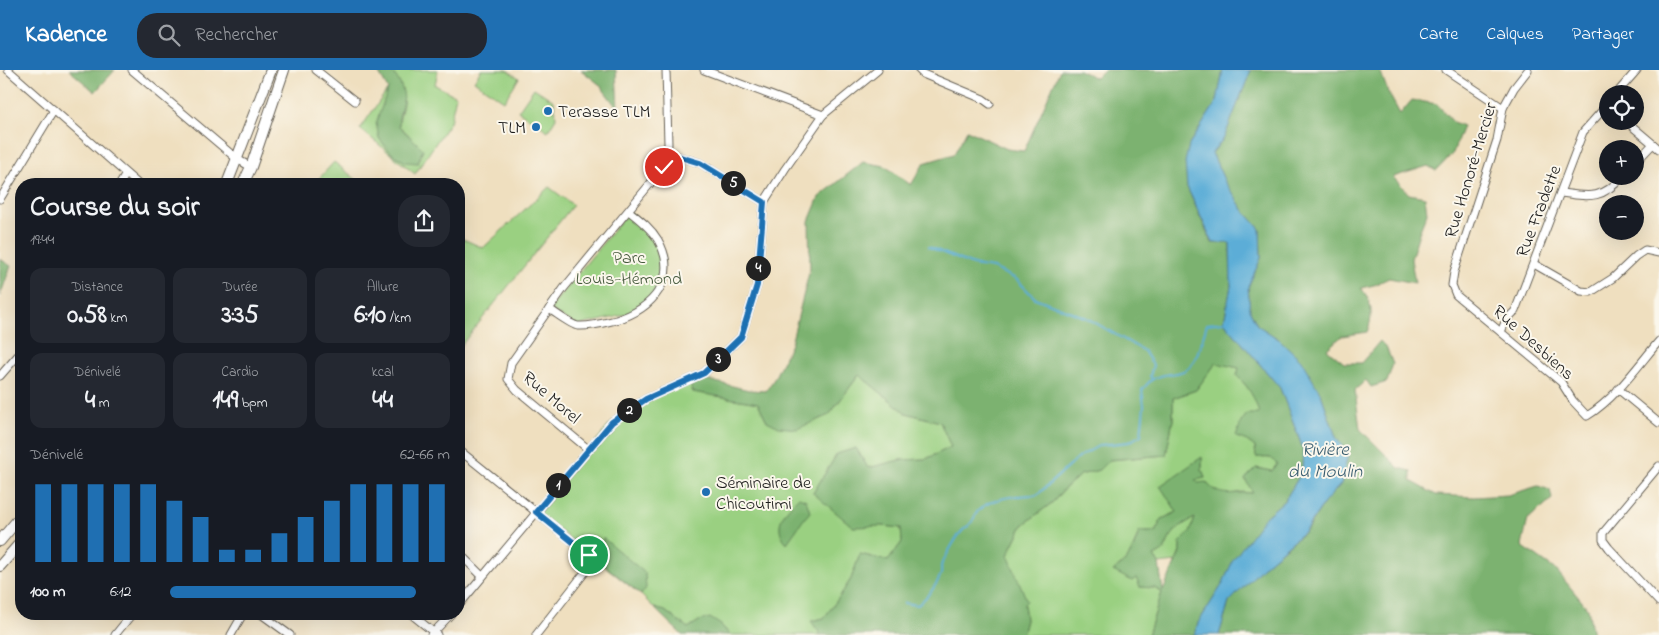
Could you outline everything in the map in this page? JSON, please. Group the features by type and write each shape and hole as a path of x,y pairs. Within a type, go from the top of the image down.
{"main road":[{"path":"246,178 284,70"},
{"path":"229,178 269,71"},
{"path":"0,541 15,523"},
{"path":"0,566 15,555"}],"street":[{"path":"8,70 131,178"},
{"path":"132,70 237,159 251,167"},
{"path":"316,70 355,102"},
{"path":"629,211 649,228 658,240 665,256 667,274 660,289 637,312 600,324 577,326 549,309 564,288 664,167 668,144 666,70"},
{"path":"704,70 823,115"},
{"path":"465,597 588,448 612,422 646,399 704,373 741,337 757,285 764,202 823,115 878,70"},
{"path":"919,70 923,74 983,99 990,104"},
{"path":"1446,70 1503,108"},
{"name":"Rue Honoré-Mercier","path":"1452,285 1454,272 1497,140 1503,108 1514,88 1528,70"},
{"path":"1624,85 1637,70"},
{"path":"269,71 280,81"},
{"path":"0,199 54,110"},
{"name":"Rue Fradette","path":"1501,332 1506,320 1516,311 1583,132 1599,113"},
{"path":"1636,130 1656,147 1644,156"},
{"path":"667,153 700,163 764,202"},
{"path":"124,178 126,174"},
{"path":"1560,193 1598,196 1615,185"},
{"path":"1534,264 1581,291 1591,292 1613,278 1645,250 1659,253"},
{"name":"Rue Desbiens","path":"1452,285 1456,295 1561,382 1573,401 1587,416 1598,409 1618,389"},
{"name":"Rue Morel","path":"549,309 511,363 508,379 517,390 588,448"},
{"path":"1659,342 1618,389 1659,423"},
{"path":"0,376 15,359"},
{"path":"465,455 589,555 593,562 536,635"},
{"path":"1659,466 1603,533 1603,540 1609,548 1659,602"},
{"path":"465,559 482,576"},
{"path":"1652,594 1659,588"},
{"path":"116,635 127,620"},
{"path":"231,635 240,620"},
{"path":"269,620 290,635"},
{"path":"418,620 434,634 445,620"}],"green space":[{"path":"69,70 115,70 95,92"},
{"path":"377,70 390,70 401,85 404,98 399,117 399,126 423,149 418,163 405,162 390,152 379,138 376,123 388,89"},
{"path":"390,70 438,70 435,85 456,96 450,122 415,174 360,129 388,89 379,138 390,152 405,162 409,135 399,126 403,96"},
{"path":"481,70 507,70 519,78 504,101 474,81"},
{"path":"581,70 616,70 618,109 599,84"},
{"path":"1060,70 1079,70 1096,78 1104,70 1223,70 1217,101 1189,145 1187,187 1212,243 1230,243 1231,286 1224,322 1280,388 1303,449 1302,472 1285,500 1265,517 1198,623 1194,635 1148,635 1162,592 1154,588 1140,587 1136,578 1132,581 1113,571 1130,554 1139,532 1155,532 1162,519 1177,512 1160,486 1202,457 1202,469 1205,478 1195,480 1198,483 1206,482 1211,488 1227,494 1253,493 1245,479 1256,468 1272,471 1277,464 1271,458 1256,457 1255,447 1247,441 1236,437 1241,422 1247,414 1259,414 1251,393 1237,376 1239,368 1216,363 1196,390 1173,398 1173,420 1166,455 1109,460 1099,470 1080,475 1053,502 1023,525 1008,555 1027,601 1024,604 1026,620 1022,635 821,635 811,621 824,618 838,599 851,579 860,554 888,561 902,542 901,528 883,526 853,527 813,493 837,454 856,448 868,468 900,460 926,459 951,447 940,422 906,413 859,375 829,415 797,429 779,427 767,421 758,403 693,392 688,380 695,377 749,390 766,391 791,344 810,269 809,221 819,197 863,162 885,166 911,185 924,163 954,154 967,130 1007,149 1024,151","holes":["1195,518 1190,532 1180,542 1180,552 1163,591 1159,564 1154,556 1164,549 1177,530"]},
{"path":"1251,70 1380,70 1388,92 1400,114 1412,100 1437,104 1453,122 1463,126 1453,153 1436,171 1428,166 1393,177 1409,194 1425,197 1427,213 1411,259 1415,283 1389,278 1374,285 1361,288 1368,298 1371,308 1371,320 1367,332 1342,336 1327,349 1344,363 1361,363 1380,341 1386,347 1393,364 1387,382 1371,387 1366,380 1355,390 1360,429 1399,468 1411,471 1411,481 1436,495 1474,497 1508,495 1538,486 1550,490 1552,499 1528,519 1522,546 1557,571 1588,609 1593,635 1219,635 1229,602 1267,563 1306,531 1324,503 1341,484 1348,455 1336,437 1321,394 1280,340 1257,325 1250,311 1248,287 1261,258 1260,229 1244,211 1225,182 1212,153 1224,138"},
{"path":"534,88 554,101 556,118 548,131 518,111"},
{"path":"334,162 354,178 319,178"},
{"path":"549,187 573,205 465,340 465,240 483,248"},
{"name":"Parc Louis-Hémond","path":"629,211 649,228 665,256 660,289 637,312 577,326 549,309"},
{"path":"0,259 11,266 0,296"},
{"path":"1216,363 1239,368 1237,376 1252,394 1259,410 1258,418 1247,441 1255,447 1256,457 1271,458 1277,464 1272,471 1256,468 1253,493 1242,492 1225,495 1198,484 1195,480 1205,478 1202,469 1202,458 1161,486 1177,512 1162,519 1155,532 1139,532 1130,554 1113,571 1136,577 1140,587 1154,588 1162,592 1148,635 1022,635 1026,620 1024,604 1008,555 1023,525 1053,502 1080,475 1099,470 1109,460 1166,455 1173,420 1173,398 1196,390"},
{"path":"859,375 906,413 940,422 951,447 926,459 900,460 868,468 856,448 837,454 813,493 883,526 901,528 902,542 888,561 860,554 851,579 838,599 824,618 812,621 821,635 730,635 721,625 699,621 688,628 665,611 654,608 641,595 536,512 612,422 646,399 688,380 693,392 758,403 767,421 829,415"},
{"path":"799,497 806,500 810,512 787,543 782,537 780,524 789,507"},
{"path":"1195,518 1190,532 1180,542 1180,552 1176,562 1159,564 1154,556 1164,549 1177,530"},
{"path":"603,538 645,573 646,588 641,595 603,564 600,550"},
{"path":"654,608 665,611 688,628 699,621 710,618 721,625 730,635 682,635"}],"water":[{"name":"Rivière du Moulin","path":"1223,70 1251,70 1224,138 1212,153 1225,182 1244,211 1260,229 1261,258 1248,287 1250,311 1257,325 1280,340 1301,360 1321,394 1336,437 1348,455 1341,484 1324,503 1305,531 1267,563 1229,602 1219,635 1194,635 1198,623 1222,585 1233,560 1265,517 1285,500 1302,472 1303,449 1280,388 1224,322 1231,286 1230,243 1213,243 1187,187 1185,162 1189,145 1217,101"}],"waterway":[{"path":"929,247 973,265 993,268 1016,279 1035,298 1087,318 1144,351 1153,365 1150,376 1152,379"},
{"path":"904,603 918,605 928,595 941,574 942,563 954,541 984,506 1006,498 1037,495 1079,457 1100,445 1129,442 1141,435 1144,406 1142,390 1149,382 1159,376 1180,372 1190,367 1198,353 1207,324 1224,322"}],"place":[{"name":"Terasse TLM","path":"548,111"},
{"name":"TLM","path":"536,127"},
{"name":"Séminaire de Chicoutimi","path":"706,492"}],"route":[{"path":"589,555 536,512 588,448 612,422 646,399 704,373 741,337 757,285 764,202 700,163 667,153 664,167"}]}
